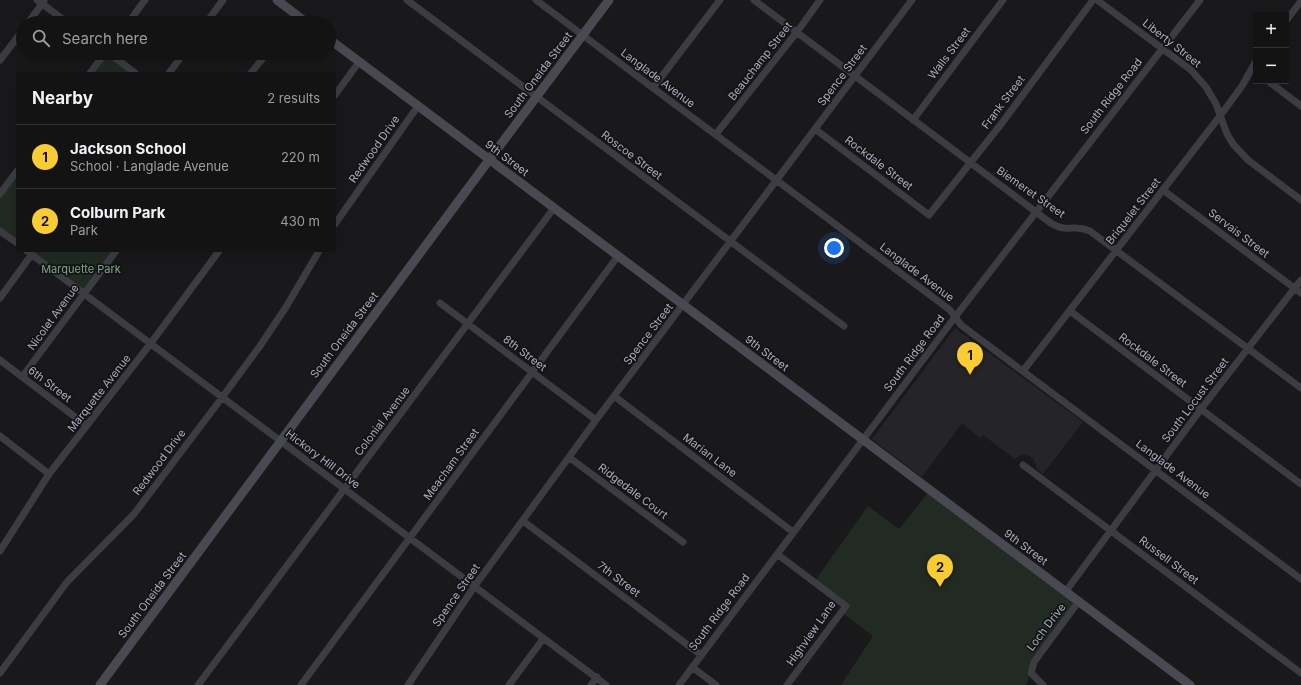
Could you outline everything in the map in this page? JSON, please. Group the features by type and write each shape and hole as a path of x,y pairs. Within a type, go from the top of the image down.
{"street":[{"path":"133,16 145,0"},
{"path":"211,16 223,0"},
{"path":"277,0 298,16"},
{"name":"Roscoe Street","path":"407,0 844,326"},
{"name":"Langlade Avenue","path":"536,0 950,310 961,325 1301,579"},
{"name":"South Oneida Street","path":"100,685 609,0"},
{"path":"653,88 720,0"},
{"name":"Biemeret Street","path":"754,0 1036,212 1055,225 1064,228 1080,227 1090,231 1301,388"},
{"name":"Beauchamp Street","path":"716,134 797,32 820,0"},
{"name":"Spence Street","path":"408,685 474,587 570,458 596,420 912,0"},
{"name":"Walls Street","path":"914,120 1003,0"},
{"name":"Frank Street","path":"929,215 1093,0"},
{"name":"Liberty Street","path":"1097,0 1191,70 1206,87 1216,104 1227,134 1233,144 1248,160 1301,200"},
{"name":"South Ridge Road","path":"679,685 862,439 1200,0"},
{"path":"32,16 41,1 59,16"},
{"path":"1289,18 1298,11 1301,2"},
{"path":"0,60 16,39"},
{"name":"9th Street","path":"336,44 1190,685"},
{"path":"91,72 100,60"},
{"path":"118,60 134,72"},
{"path":"170,72 179,60"},
{"path":"252,72 261,60"},
{"path":"336,94 359,62"},
{"name":"Briquelet Street","path":"1023,371 1253,71"},
{"path":"1272,84 1301,106"},
{"name":"Redwood Drive","path":"336,223 418,106"},
{"name":"Rockdale Street","path":"815,129 929,215"},
{"path":"0,194 16,172"},
{"name":"Servais Street","path":"1163,190 1301,293"},
{"name":"Colonial Avenue","path":"198,685 554,208"},
{"path":"0,230 16,242"},
{"name":"Nicolet Avenue","path":"22,377 115,252"},
{"name":"Marquette Avenue","path":"0,551 49,474 151,343 218,252"},
{"name":"Redwood Drive","path":"0,673 67,582 134,514 222,398 286,307 318,252"},
{"path":"0,298 29,253"},
{"name":"Hickory Hill Drive","path":"29,253 606,685"},
{"name":"Meacham Street","path":"301,685 618,256"},
{"name":"South Locust Street","path":"1066,591 1201,409 1301,280"},
{"name":"8th Street","path":"440,303 596,420"},
{"name":"Rockdale Street","path":"1070,310 1301,484"},
{"name":"6th Street","path":"0,360 87,426"},
{"name":"Marian Lane","path":"614,396 793,532"},
{"path":"0,436 49,474"},
{"name":"Ridgedale Court","path":"570,458 683,542"},
{"name":"Russell Street","path":"1023,465 1301,673"},
{"name":"7th Street","path":"523,521 701,655"},
{"name":"Highview Lane","path":"777,554 846,606 787,685"},
{"name":"Loch Drive","path":"1043,685 1031,673 1034,662 1079,602"},
{"path":"508,685 543,639"},
{"path":"692,667 716,685"},
{"path":"591,685 596,678"}],"shaded area":[{"path":"955,328 1083,422 1043,474 1037,469 1033,458 1027,455 1021,455 1015,459 983,435 980,438 962,423 922,477 872,439"}],"green space":[{"path":"100,60 116,60 134,72 91,72"},
{"name":"Marquette Park","path":"16,172 16,242 0,231 0,194"},
{"name":"Marquette Park","path":"28,252 115,252 84,294"},
{"path":"930,490 1079,601 1034,662 1026,685 841,685 873,636 841,612 846,606 814,582 868,506 899,529"}],"place":[{"name":"Jackson School","path":"970,375"},
{"name":"Colburn Park","path":"940,587"}]}
